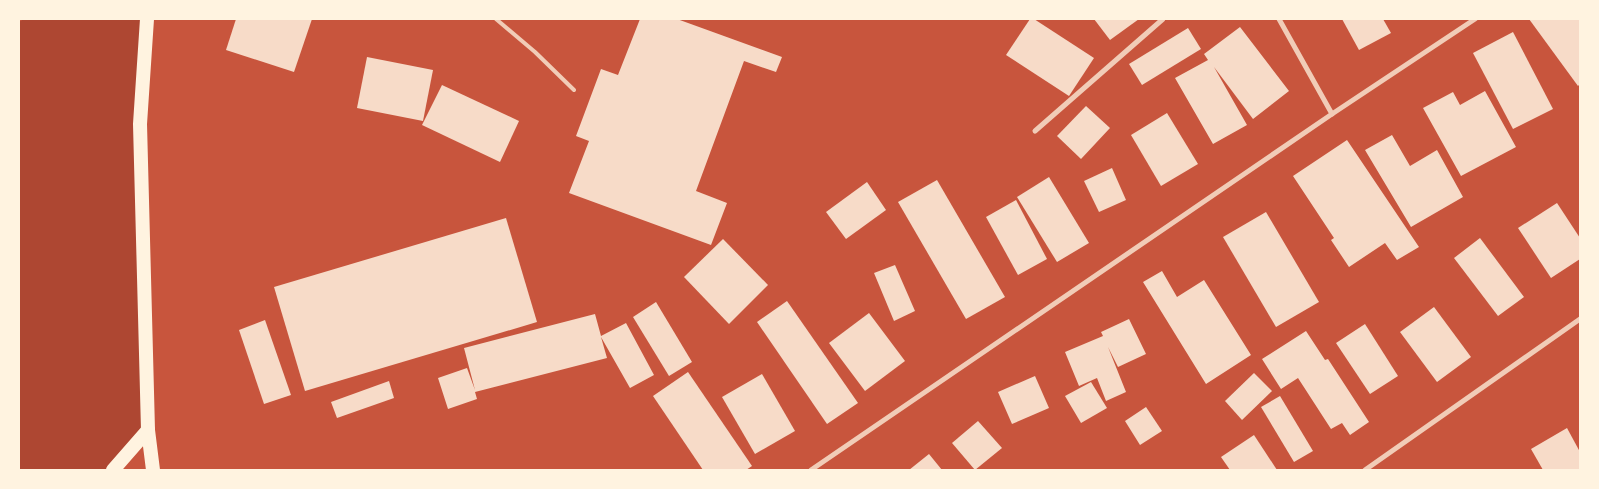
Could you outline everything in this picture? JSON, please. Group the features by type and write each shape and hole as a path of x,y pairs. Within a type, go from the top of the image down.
{"highway":[{"path":"147,19 140,124 148,430 153,470"},
{"path":"113,470 148,430"}],"street":[{"path":"1035,132 1163,19"},
{"path":"1279,19 1332,114"},
{"path":"810,470 1332,114 1475,19"},
{"path":"1365,470 1580,318"}],"lane":[{"path":"496,19 535,52 574,90"}],"shaded area":[{"path":"24,19 147,19 140,124 148,430 113,470 19,470 19,22"}],"building":[{"path":"236,19 312,19 294,72 226,50"},
{"path":"640,19 677,19 782,57 776,72 744,61 696,191 727,203 711,245 569,193 589,141 576,136 601,69 618,75"},
{"path":"1030,19 1034,19 1094,58 1069,96 1006,55"},
{"path":"1094,19 1139,19 1110,40"},
{"path":"1342,19 1383,19 1391,33 1359,50"},
{"path":"1529,19 1580,19 1580,84 1578,86"},
{"path":"1240,27 1289,91 1253,119 1214,67 1247,125 1213,144 1175,78 1208,60 1204,54"},
{"path":"1188,28 1201,49 1142,85 1129,64"},
{"path":"1513,32 1553,109 1513,129 1473,53"},
{"path":"367,57 433,70 423,121 357,108"},
{"path":"442,85 519,121 500,162 422,125"},
{"path":"1485,91 1516,147 1461,176 1423,108 1453,92 1460,105"},
{"path":"1086,106 1110,128 1081,159 1057,136"},
{"path":"1167,113 1198,164 1161,186 1131,135"},
{"path":"1392,135 1410,166 1437,150 1463,197 1411,227 1365,150"},
{"path":"1347,140 1419,247 1397,260 1385,243 1349,267 1331,240 1334,238 1293,176"},
{"path":"1112,168 1126,200 1099,212 1084,181"},
{"path":"1049,177 1089,243 1057,262 1017,197"},
{"path":"937,180 1005,297 966,319 898,202"},
{"path":"867,182 886,210 846,239 826,212"},
{"path":"1016,200 1047,259 1018,275 986,217"},
{"path":"1557,203 1580,238 1580,259 1551,278 1518,228"},
{"path":"1266,212 1319,302 1276,327 1223,237"},
{"path":"506,218 537,322 305,391 274,287"},
{"path":"1480,238 1524,297 1498,316 1454,258"},
{"path":"723,239 768,285 729,324 684,277"},
{"path":"895,265 915,311 894,321 874,273"},
{"path":"1162,271 1177,297 1204,280 1251,355 1206,384 1143,282"},
{"path":"787,301 858,403 827,424 757,322"},
{"path":"656,302 692,362 669,376 633,317"},
{"path":"1434,307 1471,357 1437,382 1400,332"},
{"path":"869,313 905,361 865,391 829,343"},
{"path":"595,314 601,336 626,323 654,375 630,388 601,337 607,358 475,392 477,399 448,409 438,378 467,368 475,390 464,348"},
{"path":"1129,319 1146,354 1118,367 1108,347 1126,392 1106,401 1097,378 1079,386 1065,352 1103,336 1101,332"},
{"path":"265,320 291,395 264,404 239,330"},
{"path":"1365,324 1398,376 1370,394 1336,343"},
{"path":"1306,331 1325,360 1328,359 1369,422 1350,435 1342,423 1331,429 1298,378 1281,389 1262,359"},
{"path":"688,372 752,466 746,470 703,470 653,396"},
{"path":"1254,373 1272,391 1242,420 1225,401"},
{"path":"762,374 795,431 755,454 722,397"},
{"path":"1035,376 1049,408 1012,424 998,392"},
{"path":"389,381 394,398 337,418 331,402"},
{"path":"1091,382 1107,408 1081,423 1065,396"},
{"path":"1280,396 1313,451 1294,462 1261,407"},
{"path":"1146,407 1162,431 1140,445 1125,421"},
{"path":"978,421 1002,448 975,470 952,443"},
{"path":"1567,428 1580,452 1580,470 1543,470 1531,449"},
{"path":"1254,435 1277,470 1230,470 1221,457"},
{"path":"929,454 942,470 909,470"}]}
